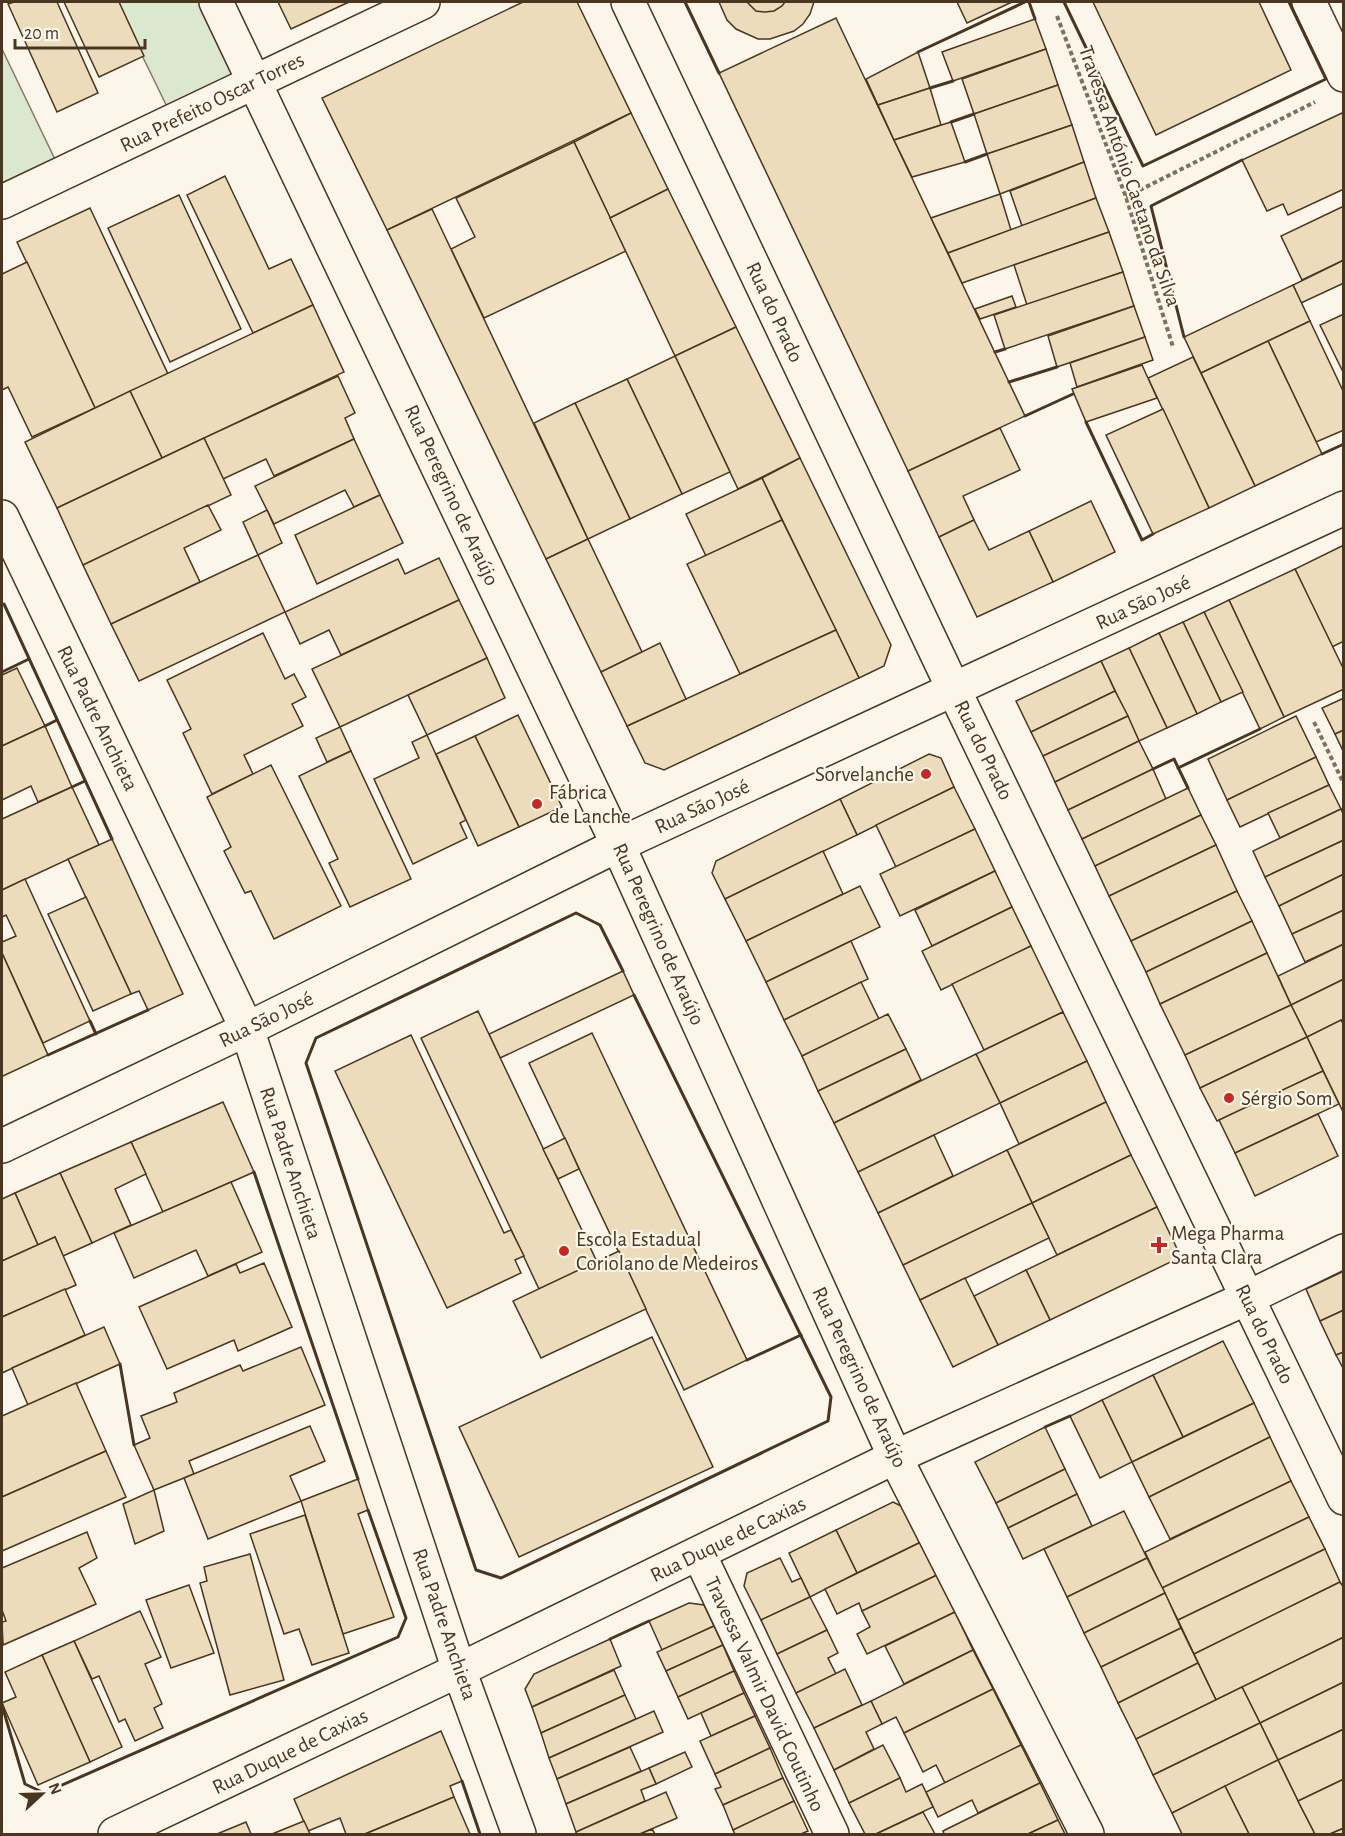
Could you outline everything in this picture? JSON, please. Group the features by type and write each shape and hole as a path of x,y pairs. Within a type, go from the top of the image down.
{"street":[{"name":"Rua Peregrino de Araújo","path":"216,2 618,845 896,1457 1086,1834"},
{"name":"Rua Prefeito Oscar Torres","path":"2,202 423,2"},
{"name":"Rua do Prado","path":"628,2 954,690 1344,1497"},
{"path":"1308,2 1333,86"},
{"name":"Rua São José","path":"2,1146 247,1029 618,845 1344,508"},
{"name":"Rua Padre Anchieta","path":"2,517 247,1029 459,1670 519,1834"},
{"name":"Rua Duque de Caxias","path":"115,1834 459,1670 896,1457 1247,1298 1344,1251"},
{"name":"Travessa Valmir David Coutinho","path":"699,1554 832,1834"}],"path":[{"name":"Travessa António Caetano da Silva","path":"1057,16 1126,197 1173,347"},
{"path":"1126,197 1333,86"},
{"path":"1314,722 1344,784"}],"green space":[{"path":"116,2 216,2 255,81 174,121"},
{"path":"2,49 62,174 2,202"}],"building":[{"path":"57,2 98,93 57,112 8,4"},
{"path":"64,2 119,2 144,56 99,77"},
{"path":"278,2 349,2 291,29"},
{"path":"523,2 577,2 631,113 387,230 322,98"},
{"path":"719,2 814,2 810,14 794,31 770,39 758,39 736,29 727,20"},
{"path":"747,2 785,2 774,11 765,12 756,11"},
{"path":"957,2 1012,2 967,23"},
{"path":"1093,2 1259,2 1291,70 1156,135"},
{"path":"836,18 1025,416 908,471 719,73"},
{"path":"1035,19 1046,49 953,81 942,52"},
{"path":"1046,49 1058,85 974,114 962,79"},
{"path":"918,52 930,88 878,105 866,79"},
{"path":"1058,85 1072,125 987,154 974,114"},
{"path":"930,88 941,125 894,140 878,105"},
{"path":"631,113 668,189 610,218 574,142"},
{"path":"1342,113 1344,116 1344,189 1288,215 1283,204 1267,211 1242,160"},
{"path":"951,122 965,162 912,177 894,140"},
{"path":"1072,125 1084,162 1000,194 987,154"},
{"path":"574,142 626,251 484,318 451,249 475,237 456,198"},
{"path":"1084,162 1096,198 1022,226 1010,191"},
{"path":"225,176 269,269 291,259 313,305 253,333 187,195"},
{"path":"668,189 736,327 675,356 610,218"},
{"path":"1000,194 1011,230 948,253 931,218"},
{"path":"179,195 241,329 170,362 108,228"},
{"path":"1096,198 1109,232 962,283 948,253"},
{"path":"1344,206 1344,260 1302,280 1281,236"},
{"path":"90,208 168,374 95,408 17,242"},
{"path":"432,209 588,539 546,559 387,230"},
{"path":"1109,232 1123,272 1027,305 1014,265"},
{"path":"1344,260 1344,283 1301,303 1293,285"},
{"path":"27,262 95,408 32,437 8,387 2,390 2,274"},
{"path":"1123,272 1134,306 1005,349 994,315"},
{"path":"1293,285 1310,321 1201,373 1184,337"},
{"path":"1012,296 1016,307 980,319 975,309"},
{"path":"313,305 344,372 162,458 130,391"},
{"path":"1134,306 1145,337 1057,367 1048,336"},
{"path":"1344,314 1344,374 1320,325"},
{"path":"1310,321 1344,393 1344,430 1316,442 1268,341"},
{"path":"736,327 800,458 738,489 675,356"},
{"path":"1145,337 1153,360 1077,387 1070,363"},
{"path":"1268,341 1322,454 1255,486 1201,373"},
{"path":"675,356 730,472 682,494 627,379"},
{"path":"1193,357 1255,486 1209,508 1148,378"},
{"path":"1142,365 1157,398 1086,422 1072,389"},
{"path":"338,376 355,413 345,418 354,439 274,476 266,459 223,479 204,438"},
{"path":"627,379 682,494 630,519 575,403"},
{"path":"130,391 162,458 57,508 25,442"},
{"path":"575,403 630,519 588,539 534,423"},
{"path":"1163,409 1209,508 1153,534 1106,435"},
{"path":"1000,428 1020,470 963,496 974,520 939,537 908,471"},
{"path":"204,438 231,495 83,565 57,508"},
{"path":"354,439 380,495 354,507 345,490 274,524 255,486"},
{"path":"800,458 891,645 884,666 859,678 762,478"},
{"path":"762,478 782,520 706,556 686,514"},
{"path":"380,495 403,543 317,584 295,535"},
{"path":"1091,501 1115,552 1053,582 1029,531"},
{"path":"208,505 221,530 184,548 200,582 111,624 83,565"},
{"path":"267,510 282,543 258,555 243,522"},
{"path":"782,520 836,630 740,674 687,564"},
{"path":"974,520 989,550 1029,531 1053,582 977,617 939,537"},
{"path":"588,539 642,652 601,672 546,559"},
{"path":"1344,545 1344,641 1332,647 1295,569"},
{"path":"258,555 285,612 139,681 111,624"},
{"path":"439,558 459,600 341,655 329,630 300,644 285,612 398,559 405,574"},
{"path":"1295,569 1344,670 1344,689 1284,717 1229,600"},
{"path":"459,600 487,658 340,727 312,669"},
{"path":"1229,600 1284,717 1260,729 1204,612"},
{"path":"1204,612 1243,692 1221,702 1183,622"},
{"path":"1183,622 1221,702 1197,714 1159,633"},
{"path":"836,630 859,678 664,770 645,763 627,726"},
{"path":"263,633 285,679 294,674 306,697 292,704 303,726 244,755 253,774 212,794 183,733 191,729 167,680"},
{"path":"1159,633 1197,714 1167,728 1129,648"},
{"path":"660,643 686,699 627,726 601,672"},
{"path":"1129,648 1167,728 1139,741 1101,661"},
{"path":"487,658 505,698 427,735 408,695"},
{"path":"1101,661 1115,691 1031,732 1016,701"},
{"path":"17,668 45,726 2,746 2,675"},
{"path":"1115,691 1128,716 1043,756 1031,732"},
{"path":"1344,698 1344,730 1335,734 1322,708"},
{"path":"518,715 562,807 519,827 475,736"},
{"path":"1128,716 1139,741 1055,782 1043,756"},
{"path":"1296,716 1316,757 1227,800 1208,759"},
{"path":"45,726 72,787 38,802 31,786 2,800 2,746"},
{"path":"340,727 351,751 327,762 316,738"},
{"path":"1344,730 1344,753 1335,734"},
{"path":"427,735 466,820 460,823 467,838 413,864 374,779 419,758 412,742"},
{"path":"475,736 519,827 478,846 436,754"},
{"path":"1139,741 1153,769 1068,810 1055,782"},
{"path":"351,751 411,879 350,907 329,863 338,859 299,776"},
{"path":"929,754 941,758 954,787 857,835 840,799"},
{"path":"1316,757 1329,785 1240,827 1227,800"},
{"path":"271,765 341,906 274,939 251,891 245,893 224,851 231,847 207,797"},
{"path":"1153,769 1166,799 1082,839 1068,810"},
{"path":"1329,785 1341,809 1280,838 1268,813"},
{"path":"72,787 99,845 2,890 2,819"},
{"path":"954,787 975,829 896,867 876,825"},
{"path":"1188,788 1201,815 1095,866 1082,839"},
{"path":"840,799 857,835 725,899 712,873 716,861"},
{"path":"1341,809 1344,816 1344,840 1265,877 1253,851"},
{"path":"1201,815 1216,845 1109,896 1095,866"},
{"path":"975,829 995,871 900,916 880,874"},
{"path":"112,839 183,994 148,1010 139,991 131,994 68,859"},
{"path":"1344,840 1344,874 1279,906 1265,877"},
{"path":"1216,845 1237,891 1131,941 1109,896"},
{"path":"823,851 843,894 746,941 725,899"},
{"path":"995,871 1012,907 932,946 915,910"},
{"path":"1344,874 1344,910 1292,934 1279,906"},
{"path":"25,879 90,1021 43,1043 2,953 2,942 16,936 6,915 2,917 2,890"},
{"path":"860,886 880,927 766,982 746,941"},
{"path":"1237,891 1252,921 1146,972 1131,941"},
{"path":"86,897 131,994 93,1011 48,914"},
{"path":"1012,907 1031,946 941,990 922,951"},
{"path":"1344,910 1344,944 1305,962 1292,934"},
{"path":"1252,921 1267,953 1160,1004 1146,972"},
{"path":"851,941 868,979 784,1020 766,982"},
{"path":"1344,944 1344,979 1291,1005 1278,976"},
{"path":"1031,946 1063,1012 984,1050 952,984"},
{"path":"2,953 48,1055 3,1076 2,1074"},
{"path":"1267,953 1291,1005 1185,1055 1160,1004"},
{"path":"623,971 634,995 500,1058 489,1034"},
{"path":"1344,979 1344,1019 1307,1037 1291,1005"},
{"path":"861,982 879,1019 802,1056 784,1020"},
{"path":"1291,1005 1307,1037 1200,1088 1185,1055"},
{"path":"478,1011 597,1262 539,1289 421,1038"},
{"path":"1063,1012 1087,1061 1000,1103 976,1054"},
{"path":"888,1014 906,1049 818,1091 802,1056"},
{"path":"1341,1020 1344,1025 1344,1114 1307,1037"},
{"path":"592,1033 747,1360 684,1390 529,1063"},
{"path":"411,1035 504,1233 511,1230 524,1256 515,1260 521,1273 447,1308 335,1071"},
{"path":"1307,1037 1323,1071 1217,1121 1200,1088"},
{"path":"906,1049 921,1080 834,1123 818,1091"},
{"path":"976,1054 1000,1103 858,1172 834,1123"},
{"path":"1087,1061 1106,1102 1019,1144 1000,1103"},
{"path":"1323,1071 1339,1104 1235,1153 1219,1120"},
{"path":"223,1102 254,1172 163,1212 131,1142"},
{"path":"1106,1102 1131,1155 1032,1203 1007,1150"},
{"path":"1318,1114 1338,1156 1255,1196 1235,1153"},
{"path":"934,1135 953,1176 878,1213 858,1172"},
{"path":"565,1138 579,1169 558,1179 543,1149"},
{"path":"131,1142 146,1174 115,1189 131,1225 92,1243 60,1173"},
{"path":"1007,1150 1032,1203 903,1265 878,1213"},
{"path":"1131,1155 1157,1207 1057,1255 1032,1203"},
{"path":"60,1173 92,1243 63,1256 55,1237 38,1245 15,1193"},
{"path":"231,1182 262,1252 208,1276 196,1250 134,1278 114,1233"},
{"path":"15,1193 38,1245 2,1261 2,1199"},
{"path":"1032,1203 1049,1238 920,1300 903,1265"},
{"path":"1157,1207 1181,1257 1050,1320 1026,1270"},
{"path":"55,1237 76,1285 2,1317 2,1261"},
{"path":"619,1251 646,1309 541,1358 513,1301"},
{"path":"264,1263 292,1327 238,1351 234,1340 167,1369 139,1307 236,1264 240,1273"},
{"path":"1026,1270 1050,1320 998,1345 974,1296"},
{"path":"1344,1271 1344,1310 1320,1321 1306,1289"},
{"path":"965,1278 998,1345 953,1367 920,1300"},
{"path":"65,1289 85,1335 2,1373 2,1317"},
{"path":"1344,1310 1344,1352 1336,1355 1320,1321"},
{"path":"104,1327 120,1364 28,1405 12,1368"},
{"path":"652,1337 713,1467 519,1557 459,1427"},
{"path":"1223,1341 1254,1403 1183,1437 1153,1375"},
{"path":"301,1347 325,1405 189,1461 194,1474 154,1490 134,1445 150,1438 141,1416 177,1402 174,1393 240,1365 243,1371"},
{"path":"1344,1352 1344,1370 1336,1355"},
{"path":"1153,1375 1183,1437 1132,1462 1102,1400"},
{"path":"76,1383 106,1451 2,1497 2,1416"},
{"path":"1102,1400 1132,1462 1100,1478 1070,1416"},
{"path":"1254,1403 1270,1437 1149,1497 1132,1462"},
{"path":"310,1426 325,1461 290,1476 301,1501 208,1539 184,1478"},
{"path":"1045,1427 1065,1469 996,1503 975,1462"},
{"path":"1270,1437 1291,1481 1170,1539 1149,1497"},
{"path":"106,1451 126,1497 2,1551 2,1497"},
{"path":"1065,1469 1077,1494 1008,1528 996,1503"},
{"path":"358,1479 368,1510 358,1514 394,1617 343,1634 301,1501"},
{"path":"1291,1481 1309,1517 1162,1588 1145,1552"},
{"path":"154,1490 164,1531 135,1544 123,1504"},
{"path":"1077,1494 1092,1526 1023,1559 1008,1528"},
{"path":"893,1502 903,1507 921,1542 857,1573 836,1530"},
{"path":"1124,1511 1147,1558 1067,1597 1044,1549"},
{"path":"305,1515 349,1653 312,1665 299,1629 284,1634 250,1534"},
{"path":"1309,1517 1325,1549 1178,1620 1162,1588"},
{"path":"836,1530 857,1573 810,1597 789,1553"},
{"path":"87,1532 97,1558 79,1568 96,1604 3,1645 2,1622 6,1621 2,1610 2,1568"},
{"path":"921,1542 937,1575 862,1611 859,1603 837,1614 825,1589"},
{"path":"1325,1549 1340,1582 1194,1654 1178,1620"},
{"path":"250,1554 284,1680 230,1695 200,1583 207,1581 204,1567"},
{"path":"780,1558 792,1582 801,1578 810,1597 761,1620 744,1586 747,1573"},
{"path":"1147,1558 1165,1593 1084,1633 1067,1597"},
{"path":"937,1575 955,1612 867,1654 857,1634 870,1627 862,1611"},
{"path":"1340,1582 1344,1588 1344,1637 1216,1700 1194,1654"},
{"path":"189,1585 214,1653 171,1668 146,1600"},
{"path":"1165,1593 1181,1628 1101,1667 1084,1633"},
{"path":"810,1597 827,1630 777,1654 761,1620"},
{"path":"689,1603 704,1605 714,1626 662,1650 649,1621"},
{"path":"140,1611 161,1657 145,1664 162,1704 154,1708 163,1728 135,1741 125,1719 119,1722 99,1676 92,1679 74,1641"},
{"path":"955,1612 973,1650 904,1684 885,1646"},
{"path":"714,1626 723,1645 666,1671 657,1652"},
{"path":"1181,1628 1198,1663 1118,1703 1101,1667"},
{"path":"827,1630 838,1653 828,1658 836,1674 796,1693 777,1654"},
{"path":"1344,1637 1344,1682 1260,1723 1242,1687"},
{"path":"610,1639 621,1666 532,1707 525,1689 534,1674"},
{"path":"74,1641 122,1747 90,1762 42,1655"},
{"path":"723,1645 734,1671 678,1697 666,1671"},
{"path":"973,1650 993,1689 904,1733 896,1717 882,1724 871,1701"},
{"path":"42,1655 90,1762 38,1785 2,1703 16,1697 5,1672"},
{"path":"1198,1663 1216,1700 1136,1739 1118,1703"},
{"path":"845,1669 862,1705 814,1728 796,1693"},
{"path":"614,1670 625,1695 541,1733 532,1707"},
{"path":"734,1671 744,1693 688,1719 678,1697"},
{"path":"1344,1682 1344,1729 1278,1760 1260,1723"},
{"path":"1242,1687 1260,1723 1153,1775 1136,1739"},
{"path":"993,1689 1021,1745 945,1783 936,1765 923,1772 904,1733"},
{"path":"744,1693 755,1716 711,1736 701,1713"},
{"path":"625,1695 636,1719 549,1758 541,1733"},
{"path":"871,1701 882,1724 866,1732 874,1749 834,1770 814,1728"},
{"path":"654,1711 663,1732 557,1779 549,1758"},
{"path":"755,1716 770,1748 715,1774 700,1741"},
{"path":"1260,1723 1278,1760 1172,1813 1153,1775"},
{"path":"1344,1729 1344,1779 1298,1801 1278,1760"},
{"path":"441,1731 462,1781 450,1786 454,1797 365,1834 346,1834 340,1818 308,1831 294,1799"},
{"path":"883,1745 900,1778 849,1803 834,1770"},
{"path":"1021,1745 1040,1783 978,1813 972,1800 938,1817 926,1792"},
{"path":"630,1747 641,1771 566,1804 557,1779"},
{"path":"770,1748 783,1778 723,1805 715,1789 721,1787 715,1774"},
{"path":"685,1752 692,1767 656,1784 649,1768"},
{"path":"1278,1760 1315,1834 1249,1834 1225,1786"},
{"path":"649,1768 656,1784 641,1790 645,1801 576,1832 566,1804"},
{"path":"783,1778 794,1801 733,1830 723,1805"},
{"path":"900,1778 906,1792 922,1784 933,1807 876,1834 865,1834 849,1803"},
{"path":"1344,1779 1344,1828 1330,1834 1315,1834 1298,1801"},
{"path":"1040,1783 1058,1820 1028,1834 944,1834 943,1831"},
{"path":"1225,1786 1249,1834 1182,1834 1172,1813"},
{"path":"666,1792 677,1818 640,1834 577,1834 576,1832"},
{"path":"454,1797 470,1834 365,1834"},
{"path":"794,1801 808,1831 801,1834 735,1834 733,1830"},
{"path":"923,1812 935,1834 876,1834"},
{"path":"1058,1820 1065,1834 1028,1834"},
{"path":"304,1821 310,1834 272,1834"},
{"path":"246,1822 251,1834 217,1834"},
{"path":"1344,1828 1344,1834 1330,1834"},
{"path":"652,1829 655,1834 640,1834"}],"wall":[{"path":"685,2 719,73"},
{"path":"918,52 1025,2"},
{"path":"1029,2 1035,19"},
{"path":"1064,2 1143,166 1326,79 1289,2"},
{"path":"930,88 953,81"},
{"path":"951,122 974,114"},
{"path":"965,162 987,154"},
{"path":"1184,337 1151,206 1242,160"},
{"path":"995,352 1005,349"},
{"path":"1009,382 1057,367"},
{"path":"1025,416 1073,394"},
{"path":"1086,422 1142,540 1153,534"},
{"path":"1322,454 1344,444"},
{"path":"4,604 112,839"},
{"path":"2,672 29,659"},
{"path":"45,726 57,720"},
{"path":"1178,768 1260,729"},
{"path":"1153,769 1174,759 1188,788"},
{"path":"72,787 85,781"},
{"path":"623,971 600,925 576,913 316,1038 306,1063 476,1570 501,1578 828,1421 831,1397 634,995"},
{"path":"48,1055 148,1010"},
{"path":"90,1021 96,1034"},
{"path":"254,1172 358,1479"},
{"path":"747,1360 801,1335"},
{"path":"120,1364 134,1445"},
{"path":"1045,1427 1070,1416"},
{"path":"2,1705 25,1784 44,1793 398,1637 406,1618 368,1510"},
{"path":"610,1639 649,1621"},
{"path":"462,1781 480,1834"}],"place":[{"name":"Sorvelanche","path":"926,774"},
{"name":"Fábrica de Lanche","path":"537,804"},
{"name":"Sérgio Som","path":"1229,1098"},
{"name":"Mega Pharma Santa Clara","path":"1159,1245"},
{"name":"Escola Estadual Coriolano de Medeiros","path":"564,1251"}]}
